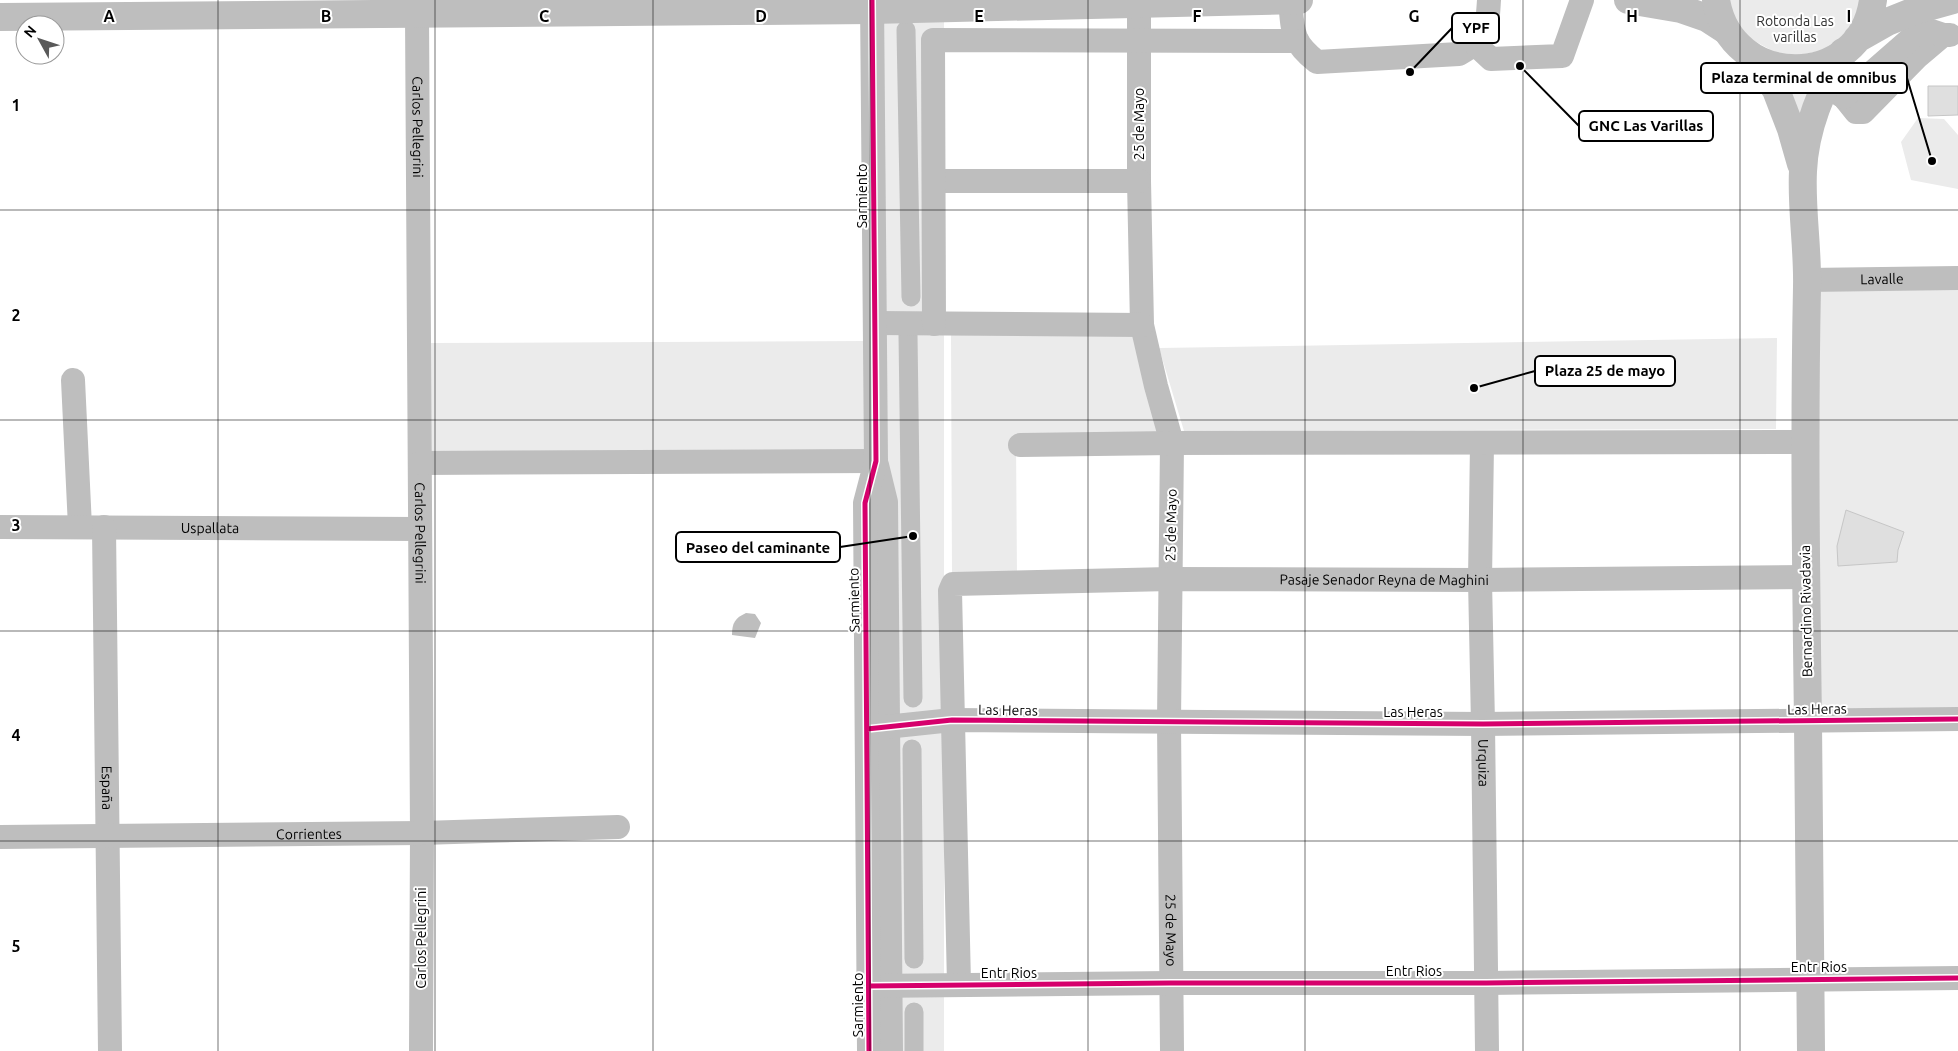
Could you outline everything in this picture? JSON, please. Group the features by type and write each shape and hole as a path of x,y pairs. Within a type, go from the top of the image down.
{"main road":[{"path":"0,17 104,8 387,8 417,15 872,5 1140,4 1300,0"},
{"path":"1628,0 1681,8 1707,18 1726,31"},
{"path":"1716,0 1718,13 1726,31 1734,42 1755,59 1768,65 1798,69 1827,63 1850,45 1888,22 1917,10 1953,0"},
{"name":"Bernardino Rivadavia","path":"1811,1051 1805,442 1807,280 1803,170 1816,107 1834,91 1850,45 1866,24 1873,0"},
{"name":"Bernardino Rivadavia","path":"1755,59 1776,90 1791,129 1803,170"}],"street":[{"path":"1290,0 1294,35 1303,51 1317,62 1459,54 1476,45 1487,29 1489,0"},
{"path":"1476,45 1491,59 1562,56 1582,0"},
{"name":"25 de Mayo","path":"1140,4 1139,180 1142,325 1172,443 1169,722 1172,1051"},
{"name":"Sarmiento","path":"870,1051 880,986 878,728 886,502 876,460 872,5"},
{"name":"Carlos Pellegrini","path":"417,15 422,833 421,1051"},
{"path":"1798,69 1834,91 1915,35 1931,31 1950,35"},
{"path":"934,324 933,40 1297,41"},
{"path":"934,182 1139,180"},
{"name":"Lavalle","path":"1807,280 1958,278"},
{"path":"875,323 1142,325"},
{"name":"España","path":"73,380 92,527 107,836 110,1051"},
{"path":"1020,445 1805,442"},
{"name":"Urquiza","path":"1482,444 1480,580 1484,724 1487,1051"},
{"path":"420,463 876,460"},
{"name":"Uspallata","path":"0,527 420,529"},
{"name":"Pasaje Senador Reyna de Maghini","path":"952,720 950,591 953,584 1170,579 1480,580 1806,577"},
{"name":"Las Heras","path":"878,728 952,720 1484,724 1958,718"},
{"path":"952,720 959,984"},
{"name":"Corrientes","path":"0,837 422,833 618,827"},
{"name":"Entr Rios","path":"880,986 1958,978"},
{"path":"880,986 891,1051"}],"green space":[{"name":"Rotonda Las varillas","path":"1729,0 1860,0 1855,18 1844,36 1827,50 1784,57 1747,37 1735,20"},
{"path":"944,20 944,1051 886,1051 878,21"},
{"path":"1783,86 1816,86 1800,128"},
{"path":"1918,118 1944,119 1958,135 1958,189 1911,180 1901,142"},
{"path":"1958,277 1958,719 1808,721 1807,280"},
{"path":"951,332 1135,333 1165,438 1016,440 1017,578 952,578"},
{"path":"1777,338 1776,429 1184,431 1159,348"},
{"path":"868,341 868,452 431,454 431,343"}],"shaded area":[{"path":"746,613 755,614 761,623 755,638 732,635 735,621"}],"building":[{"path":"1928,86 1958,86 1958,115 1928,116"},
{"path":"1846,510 1904,532 1898,550 1897,562 1838,566 1837,546"}],"waterway":[{"path":"906,30 911,297"},
{"path":"908,335 913,698"},
{"path":"912,749 914,959"},
{"path":"914,1012 914,1051"}],"cycle path":[{"path":"869,1051 865,503 876,461 872,0"},
{"path":"867,729 952,720 1483,724 1958,719"},
{"path":"869,986 1170,983 1486,983 1958,978"}],"place":[{"name":"GNC Las Varillas","path":"1520,66"},
{"name":"YPF","path":"1410,72"},
{"name":"Plaza terminal de omnibus","path":"1932,161"},
{"name":"Plaza 25 de mayo","path":"1474,388"},
{"name":"Paseo del caminante","path":"913,536"}]}
